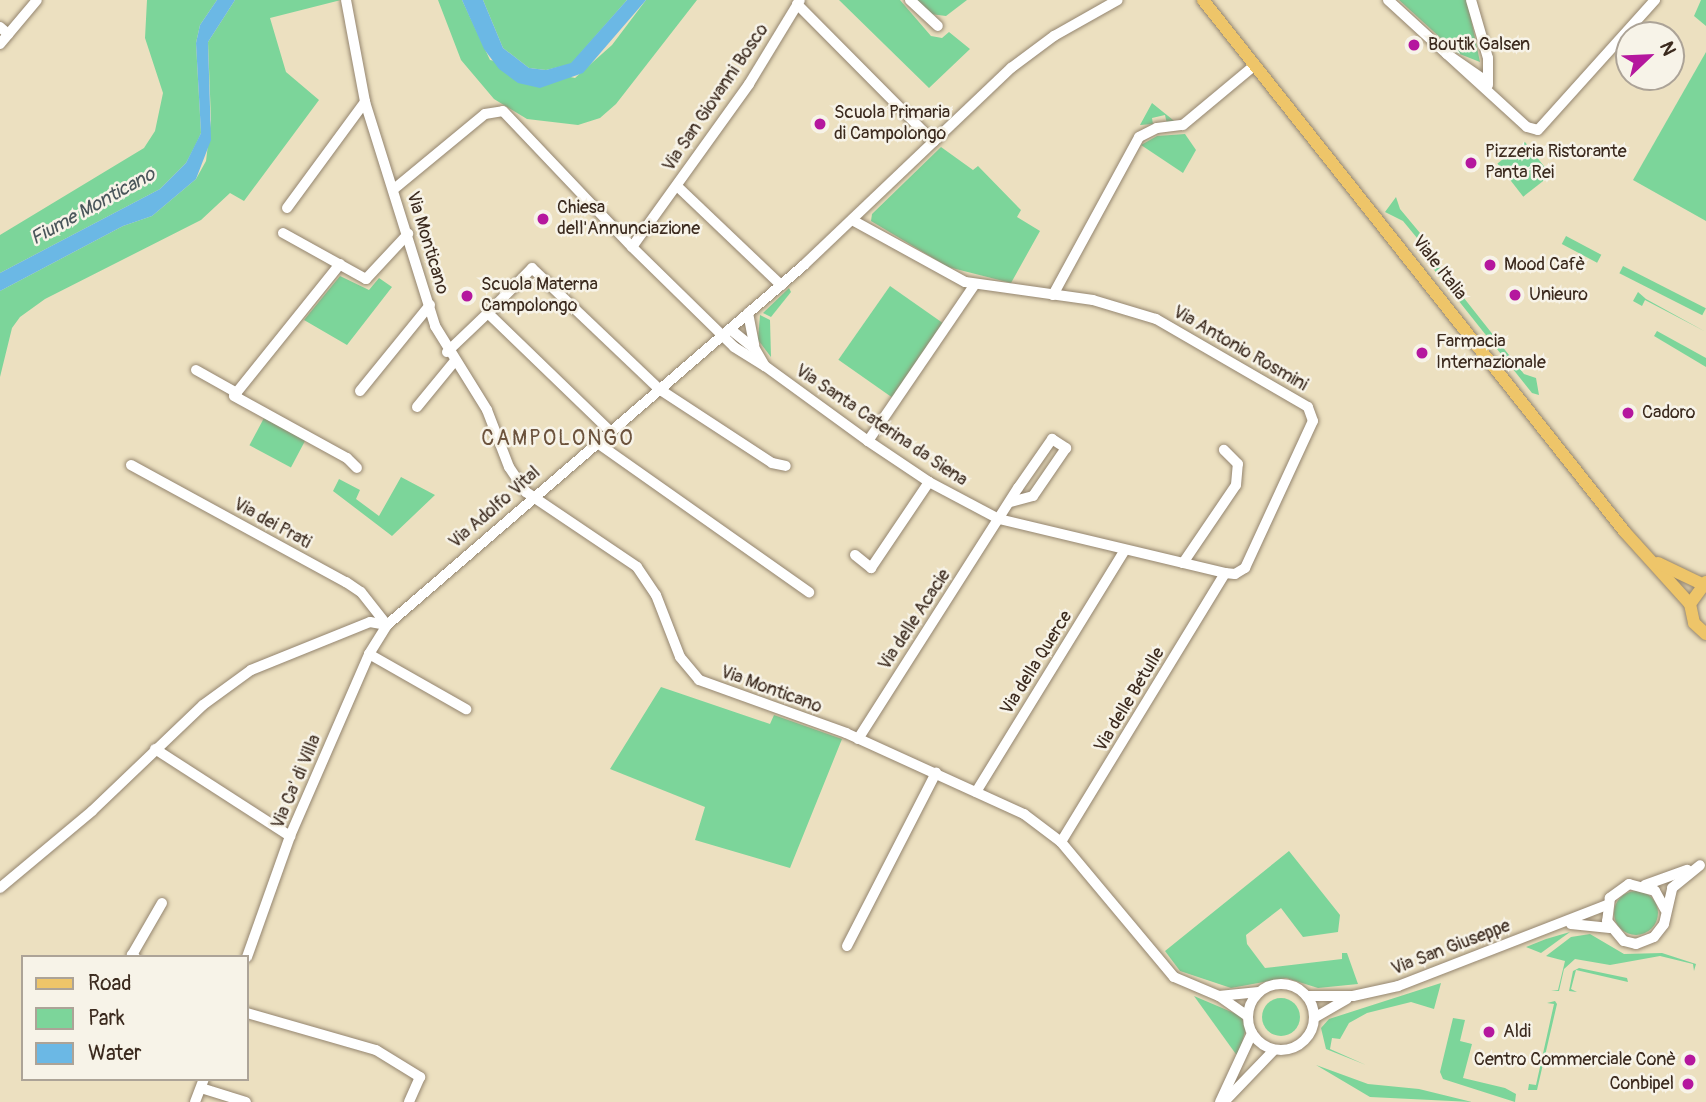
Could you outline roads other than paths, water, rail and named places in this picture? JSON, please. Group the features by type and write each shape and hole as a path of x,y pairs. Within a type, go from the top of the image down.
{"main road":[{"name":"Viale Italia","path":"1203,0 1648,557 1690,604 1694,623 1706,634"},
{"name":"Viale Italia","path":"1648,557 1704,583"},
{"path":"1690,604 1704,583"}],"street":[{"path":"0,44 4,30 37,0"},
{"name":"Via Monticano","path":"346,0 365,102 447,352 487,410 514,476 532,497 637,567 656,595 680,657 699,680 858,739 1024,814 1061,842 1174,977 1219,996 1248,1016"},
{"path":"910,0 938,26"},
{"name":"Via Adolfo Vital","path":"387,625 532,497 781,285 854,220 1027,56 1118,0"},
{"path":"1388,0 1494,98 1530,129 1538,130 1655,0"},
{"path":"1471,0 1488,58 1486,81"},
{"path":"799,2 934,142"},
{"name":"Via San Giovanni Bosco","path":"632,247 749,84 799,2"},
{"path":"1447,54 1486,81 1494,98"},
{"path":"1054,295 1135,142 1152,130 1183,125 1255,65"},
{"path":"287,208 365,102"},
{"path":"394,189 494,109 510,114 632,247 765,366"},
{"path":"677,186 781,285"},
{"name":"Via Antonio Rosmini","path":"854,220 935,268 975,284 1111,304 1156,318 1313,413 1245,568 1230,573"},
{"path":"283,233 366,279 408,234"},
{"path":"340,264 234,396 347,458 357,468"},
{"path":"447,352 532,268 659,389 772,463 786,466"},
{"path":"868,441 975,284"},
{"path":"360,391 430,306"},
{"path":"488,313 610,431"},
{"path":"748,313 755,349"},
{"name":"Via Santa Caterina da Siena","path":"726,332 755,349 765,366 868,441 929,482 999,519 1230,573"},
{"path":"417,407 454,362"},
{"path":"196,370 237,393"},
{"name":"Via delle Acacie","path":"858,739 999,519 1010,502 1052,439 1066,448 1033,496 1010,502"},
{"path":"596,442 809,592"},
{"path":"1183,563 1236,485 1238,464 1224,450"},
{"name":"Via dei Prati","path":"131,466 346,582 360,592 387,625"},
{"path":"855,555 871,568 929,482"},
{"name":"Via della Querce","path":"976,792 1125,550"},
{"name":"Via delle Betulle","path":"1061,842 1230,573"},
{"path":"0,888 92,811 203,705 270,660 370,622 387,625"},
{"name":"Via Ca' di Villa","path":"248,955 290,836 369,654 387,625"},
{"path":"369,654 466,709"},
{"path":"155,749 290,836"},
{"path":"847,946 936,773"},
{"name":"Via San Giuseppe","path":"1307,996 1353,996 1398,986 1607,905 1624,886 1644,885 1703,863"},
{"name":"Via San Giuseppe","path":"1560,924 1610,928 1624,941 1646,942 1660,931 1672,888 1703,863"},
{"path":"1644,885 1660,896 1665,909"},
{"path":"132,955 162,903"},
{"path":"1607,905 1610,928"},
{"path":"1279,984 1307,996 1314,1018 1301,1044 1274,1050 1222,1102 1252,1033 1248,1016 1259,992 1279,984"},
{"name":"Via Monticano","path":"1219,996 1259,992"},
{"name":"Via San Giuseppe","path":"1314,1018 1353,996"},
{"path":"248,1013 376,1050 421,1077 409,1102"},
{"path":"1252,1033 1274,1050"},
{"path":"1245,1053 1243,1066 1249,1076"},
{"path":"195,1102 202,1084 246,1102"}],"water":[{"path":"217,0 235,0 208,42 211,140 196,179 152,216 123,226 0,291 0,273 160,189 186,163 201,133 196,43 200,25"},
{"path":"462,0 483,0 503,48 529,68 546,70 571,63 627,0 646,0 583,73 540,88 518,83 499,69 484,49"}],"place":[{"name":"Boutik Galsen","path":"1414,45"},
{"name":"Scuola Primaria di Campolongo","path":"820,124"},
{"name":"Pizzeria Ristorante Panta Rei","path":"1471,163"},
{"name":"Chiesa dell'Annunciazione","path":"543,219"},
{"name":"Mood Cafè","path":"1490,265"},
{"name":"Unieuro","path":"1515,295"},
{"name":"Scuola Materna Campolongo","path":"467,296"},
{"name":"Farmacia Internazionale","path":"1422,353"},
{"name":"Cadoro","path":"1628,413"},
{"name":"Aldi","path":"1489,1032"},
{"name":"Centro Commerciale Conè","path":"1690,1060"},
{"name":"Conbipel","path":"1688,1084"}],"district":[{"name":"CAMPOLONGO","path":"558,439"}],"water label":[{"name":"Fiume Monticano","path":"93,207"}]}
